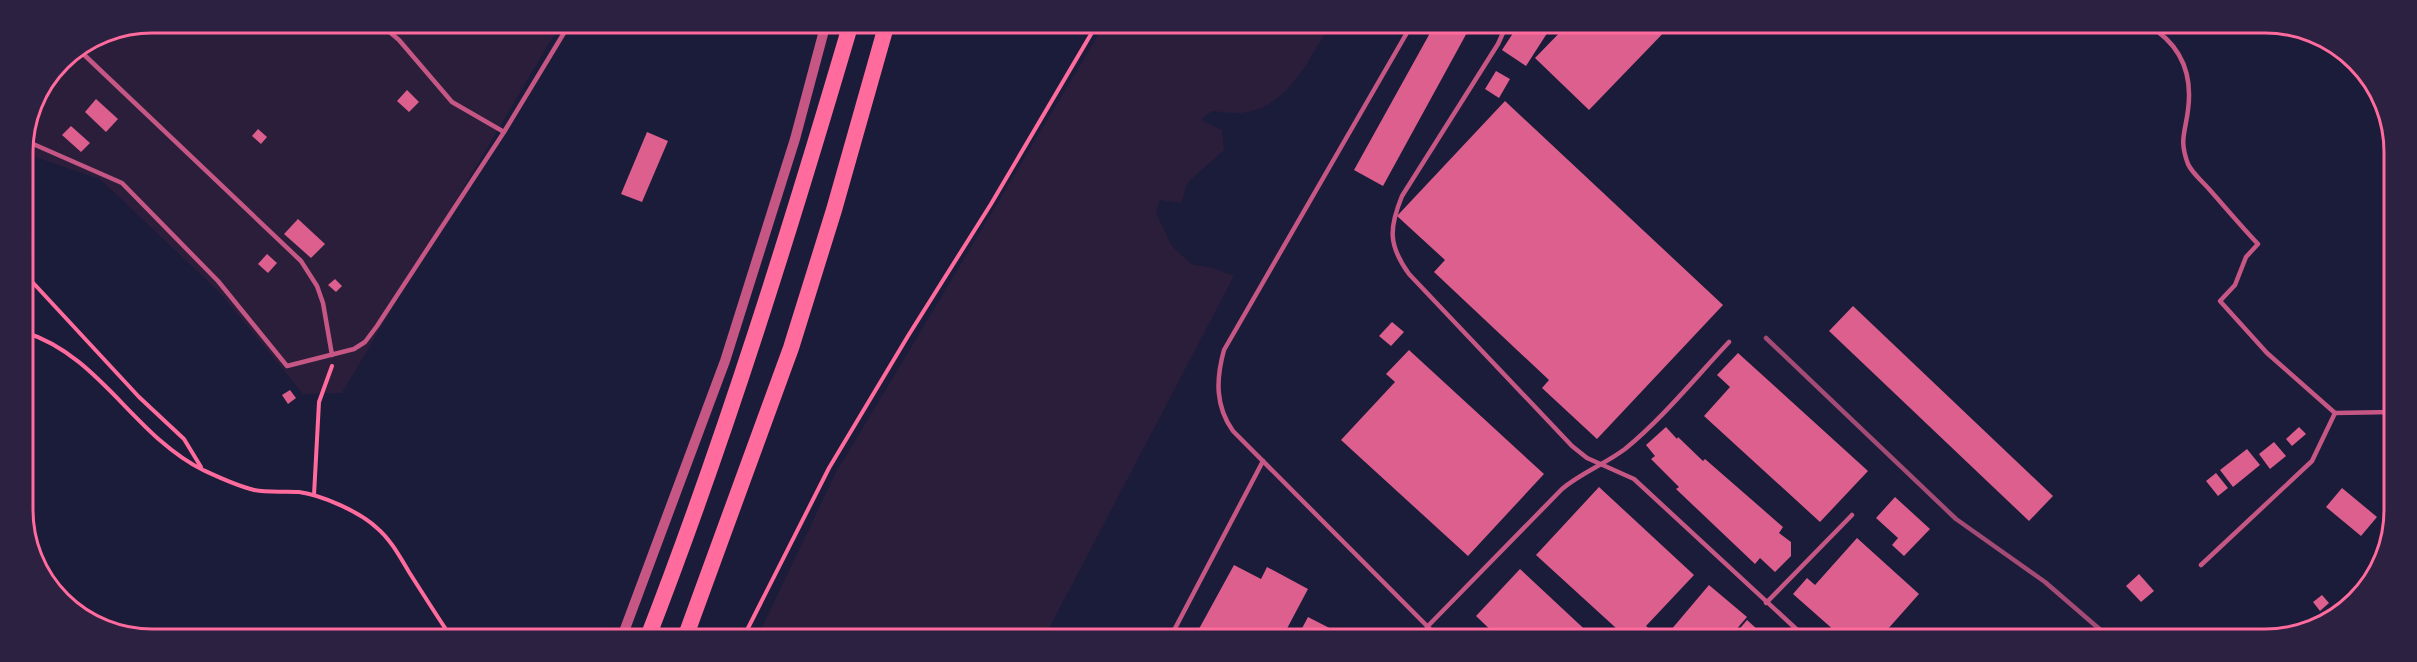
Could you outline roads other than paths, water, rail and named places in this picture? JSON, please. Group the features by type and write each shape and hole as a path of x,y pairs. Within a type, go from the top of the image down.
{"highway":[{"path":"651,629 682,550 748,359 847,33"},
{"path":"688,629 791,348 834,210 884,33"}],"street":[{"path":"625,629 725,361 795,139 823,33"}],"lane":[{"path":"391,33 452,102 504,132"},
{"path":"33,144 122,183 218,281 287,366 332,356 354,349 365,342 504,132 564,33"},
{"path":"1407,33 1224,350 1219,369 1218,397 1224,418 1233,431 1427,627 1562,489 1577,477 1622,451 1643,433 1729,342"},
{"path":"1502,33 1498,44 1402,196 1392,220 1393,242 1398,260 1572,446 1587,458 1634,478 1796,629"},
{"path":"2162,33 2181,57 2190,88 2188,113 2183,128 2183,148 2190,168 2258,244 2246,257 2235,285 2220,301 2267,353 2335,413 2384,413"},
{"path":"84,55 301,261 320,295 332,356"},
{"path":"2201,565 2312,461 2335,413"},
{"path":"1175,629 1263,461"},
{"path":"1766,603 1852,515"}],"railway":[{"path":"1766,338 1956,519 2045,582 2099,629"}]}
